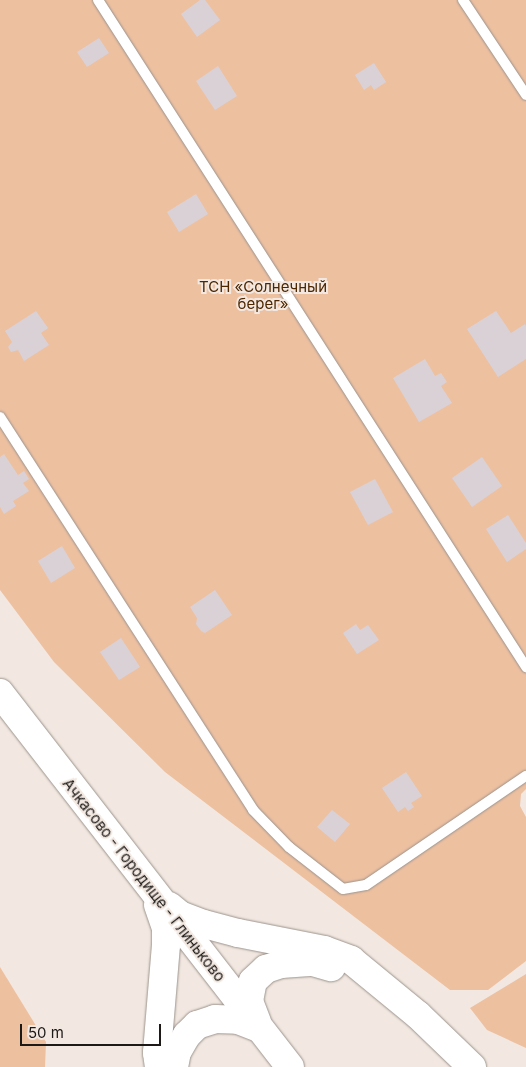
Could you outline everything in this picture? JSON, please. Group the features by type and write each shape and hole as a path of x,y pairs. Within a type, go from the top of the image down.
{"street":[{"name":"Ачкасово - Городище - Глиньково","path":"0,693 290,1067"},
{"path":"154,894 166,928 157,1053 159,1067"},
{"path":"154,894 180,914 204,924 238,933 324,950 351,960 418,1015 472,1067"},
{"path":"259,1028 249,1001 253,982 266,969 281,964 313,962 346,972 446,1067"},
{"path":"174,1067 177,1052 187,1035 197,1026 215,1018 238,1020 259,1028"}],"lane":[{"path":"98,0 526,667"},
{"path":"463,0 526,95"},
{"path":"0,417 253,810 290,847 343,889 366,885 526,776"}],"green space":[{"name":"ТСН «Солнечный берег»","path":"0,0 526,0 526,789 521,794 520,806 526,817 526,961 488,990 450,990 165,772 54,662 0,590"},
{"path":"0,967 46,1042 45,1067 0,1067"},
{"path":"526,974 526,1048 487,1030 470,1008"}],"building":[{"path":"200,0 205,0 220,20 197,37 181,14"},
{"path":"99,38 109,53 87,67 77,52"},
{"path":"374,63 386,82 374,90 371,85 364,90 355,75"},
{"path":"218,66 237,96 215,110 196,81"},
{"path":"196,194 208,214 179,232 167,212"},
{"path":"36,311 48,328 41,333 49,345 24,361 18,350 11,352 8,347 12,342 5,331"},
{"path":"496,311 511,333 525,324 526,326 526,359 498,377 467,329"},
{"path":"425,359 435,376 441,373 447,382 441,386 452,403 419,422 393,378"},
{"path":"4,454 18,475 24,471 29,479 23,483 29,491 13,501 16,506 4,514 0,507 0,457"},
{"path":"482,457 502,486 472,507 452,478"},
{"path":"375,479 393,512 368,525 350,492"},
{"path":"508,515 526,543 526,549 507,562 486,529"},
{"path":"62,546 75,568 51,583 38,561"},
{"path":"215,590 232,615 205,633 196,624 197,618 190,607"},
{"path":"356,624 360,630 368,625 379,640 357,654 343,633"},
{"path":"121,638 140,667 119,680 100,652"},
{"path":"406,772 422,796 411,803 414,807 408,811 405,807 398,812 382,788"},
{"path":"332,810 350,824 335,842 317,827"}]}
